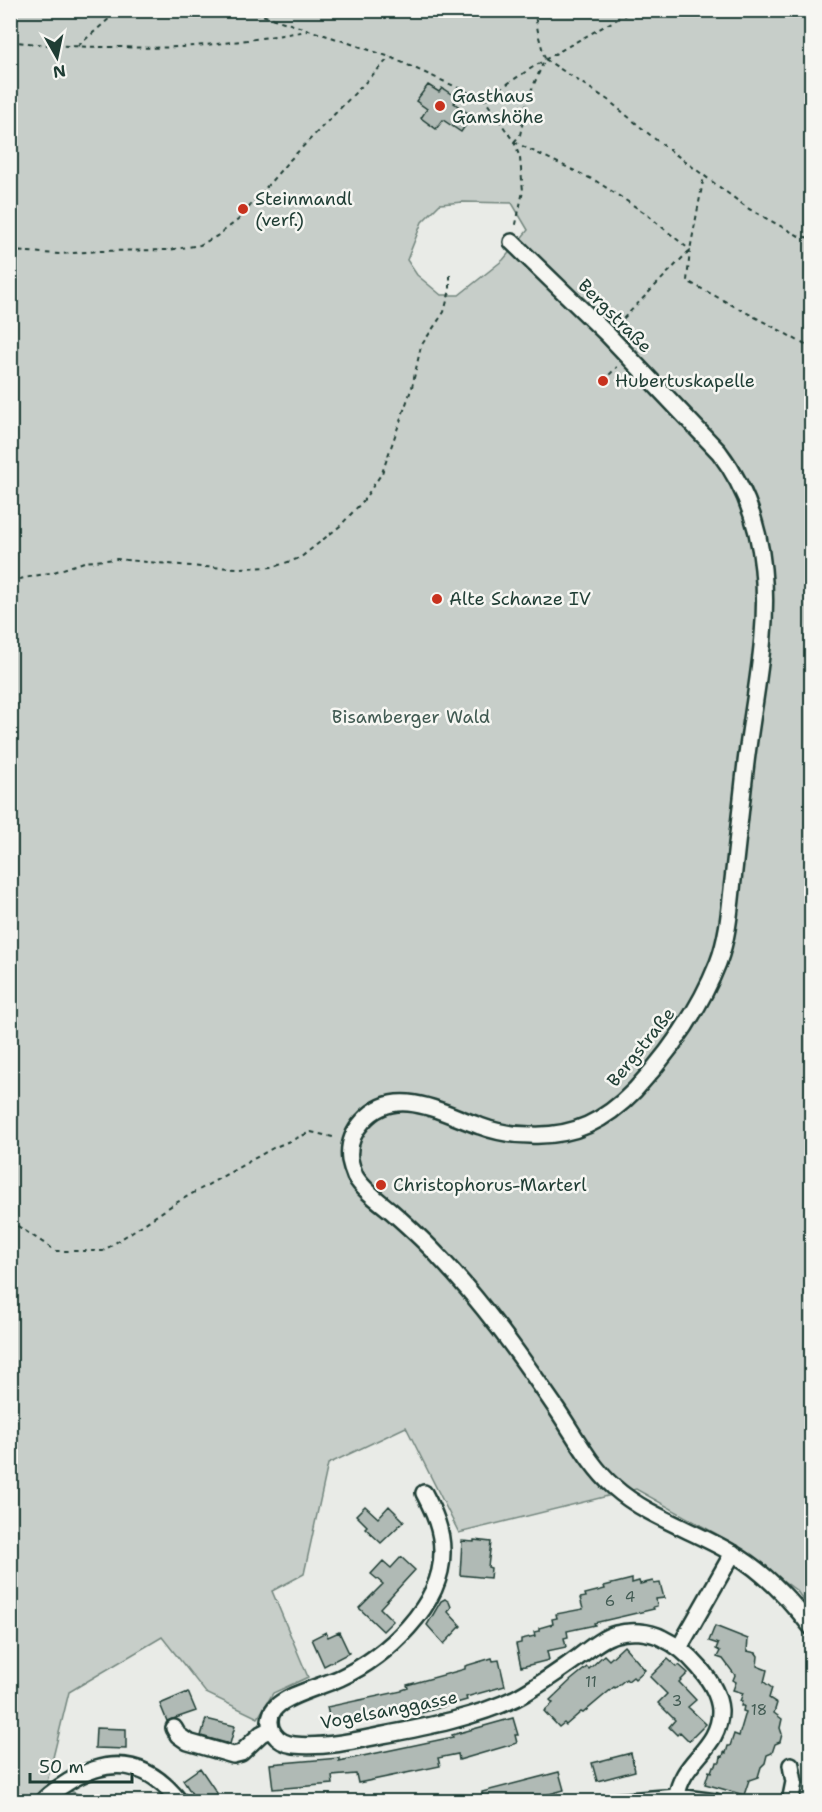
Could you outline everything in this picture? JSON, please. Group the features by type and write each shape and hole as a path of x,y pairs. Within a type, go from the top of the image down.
{"street":[{"name":"Bergstraße","path":"349,1150 352,1137 370,1114 384,1106 403,1103 424,1105 481,1127 529,1136 571,1131 607,1116 624,1101 666,1053 698,1005 720,959 730,916 745,769 761,655 765,593 760,543 743,489 732,468 696,427 608,335 512,242"},
{"path":"349,1150 356,1178 409,1226 469,1290 615,1488 650,1510 733,1553 762,1574 784,1594 812,1628"},
{"name":"Vogelsanggasse","path":"424,1493 438,1523 443,1553 441,1571 425,1606 398,1638 370,1661 341,1678 292,1697 276,1707 271,1716 271,1729 278,1739 292,1745 330,1744 406,1731 467,1715 512,1699 615,1634 629,1632 653,1634 679,1648 695,1664 712,1687 720,1707 718,1729 681,1779 677,1797"},
{"path":"679,1648 733,1553"},
{"path":"174,1728 178,1735 188,1742 233,1755 241,1754 261,1734 271,1729"},
{"path":"42,1802 55,1790 77,1776 100,1767 124,1764 153,1776 165,1785 180,1802"},
{"path":"790,1802 794,1782 791,1765"},
{"path":"615,1802 655,1797 716,1802"}],"path":[{"path":"78,46 119,10"},
{"path":"246,10 390,57 485,100 514,142 520,158 523,191 512,242"},
{"path":"514,142 520,135 528,98 545,59 534,10"},
{"path":"485,100 512,79 545,59 634,10"},
{"path":"10,41 78,46 162,48 310,31"},
{"path":"10,251 60,254 169,250 200,245 217,236 238,220 287,164 390,57"},
{"path":"545,59 609,100 749,209 799,236 812,238"},
{"path":"514,142 596,182 645,213 690,250"},
{"path":"704,176 690,250 687,281 812,350"},
{"path":"608,335 690,250"},
{"path":"10,581 54,572 84,562 116,560 238,568 273,567 300,558 340,526 363,501 382,473 412,387 422,346 444,312 450,290 450,273"},
{"path":"603,381 617,367"},
{"path":"10,1221 56,1251 103,1251 174,1204 273,1148 311,1132 336,1137 349,1150"}],"green space":[{"name":"Bisamberger Wald","path":"11,11 811,11 811,1611 797,1591 736,1545 636,1489 459,1533 406,1427 328,1464 304,1574 272,1591 308,1677 273,1693 258,1718 206,1693 162,1637 69,1692 47,1782 96,1801 11,1802","holes":["512,203 528,230 503,260 459,295 441,295 417,275 407,260 422,222 440,204"]}],"building":[{"name":"Gasthaus Gamshöhe","path":"428,85 439,92 442,88 457,98 454,103 472,116 461,132 443,120 436,129 421,118 427,109 416,101"},
{"path":"365,1506 378,1518 389,1506 404,1521 381,1543 365,1528 367,1526 356,1515"},
{"path":"474,1540 491,1542 488,1567 491,1568 490,1578 460,1575 462,1541 474,1542"},
{"path":"401,1557 415,1570 380,1608 393,1621 383,1631 359,1608 383,1584 371,1574 383,1561 391,1568"},
{"path":"632,1579 632,1583 653,1581 654,1584 660,1583 664,1598 656,1599 657,1606 653,1607 654,1609 567,1631 568,1637 564,1638 566,1647 547,1651 549,1660 521,1667 516,1644 521,1643 521,1639 535,1636 534,1632 539,1631 539,1628 553,1624 552,1619 557,1618 556,1614 583,1609 580,1598 586,1597 585,1594 605,1589 604,1586"},
{"path":"445,1599 451,1607 448,1612 461,1626 444,1644 427,1625 441,1601"},
{"path":"715,1626 748,1639 747,1651 756,1653 757,1666 767,1670 764,1682 772,1688 769,1698 777,1703 774,1713 782,1719 780,1742 775,1744 772,1753 767,1755 758,1777 749,1780 744,1795 705,1784 709,1771 711,1772 713,1766 720,1762 734,1734 739,1736 746,1712 743,1711 744,1706 741,1706 742,1701 740,1701 743,1693 733,1690 736,1682 733,1680 735,1675 723,1659 717,1657 720,1651 716,1649 718,1644 709,1641"},
{"path":"326,1632 328,1637 339,1632 349,1653 324,1666 312,1639"},
{"path":"624,1646 645,1670 635,1679 633,1677 628,1681 626,1679 583,1713 581,1712 566,1725 564,1723 559,1727 544,1711 553,1703 550,1700 587,1667 589,1669 604,1655 609,1660"},
{"path":"492,1658 493,1661 499,1660 505,1686 421,1713 420,1709 407,1712 407,1710 331,1725 327,1707 402,1691 408,1688 407,1685 465,1669 465,1666"},
{"path":"668,1659 688,1673 679,1682 696,1700 688,1707 706,1724 689,1741 680,1732 677,1735 669,1727 675,1720 658,1703 667,1694 650,1677"},
{"path":"188,1692 196,1711 167,1721 160,1704"},
{"path":"513,1718 518,1735 515,1735 517,1743 459,1760 458,1754 438,1758 440,1766 358,1783 356,1774 332,1776 333,1784 273,1789 270,1764 339,1758 339,1761 453,1737 452,1735"},
{"path":"206,1719 235,1726 230,1744 201,1736"},
{"path":"96,1728 126,1729 126,1749 95,1748"},
{"path":"631,1753 635,1771 597,1781 592,1763"},
{"path":"200,1768 217,1793 204,1802 197,1802 183,1780"},
{"path":"559,1772 564,1790 520,1802 484,1802 482,1792"}],"place":[{"name":"Gasthaus Gamshöhe","path":"440,106"},
{"name":"Steinmandl (verf.)","path":"243,209"},
{"name":"Hubertuskapelle","path":"603,381"},
{"name":"Alte Schanze IV","path":"437,599"},
{"name":"Christophorus-Marterl","path":"381,1185"}]}
